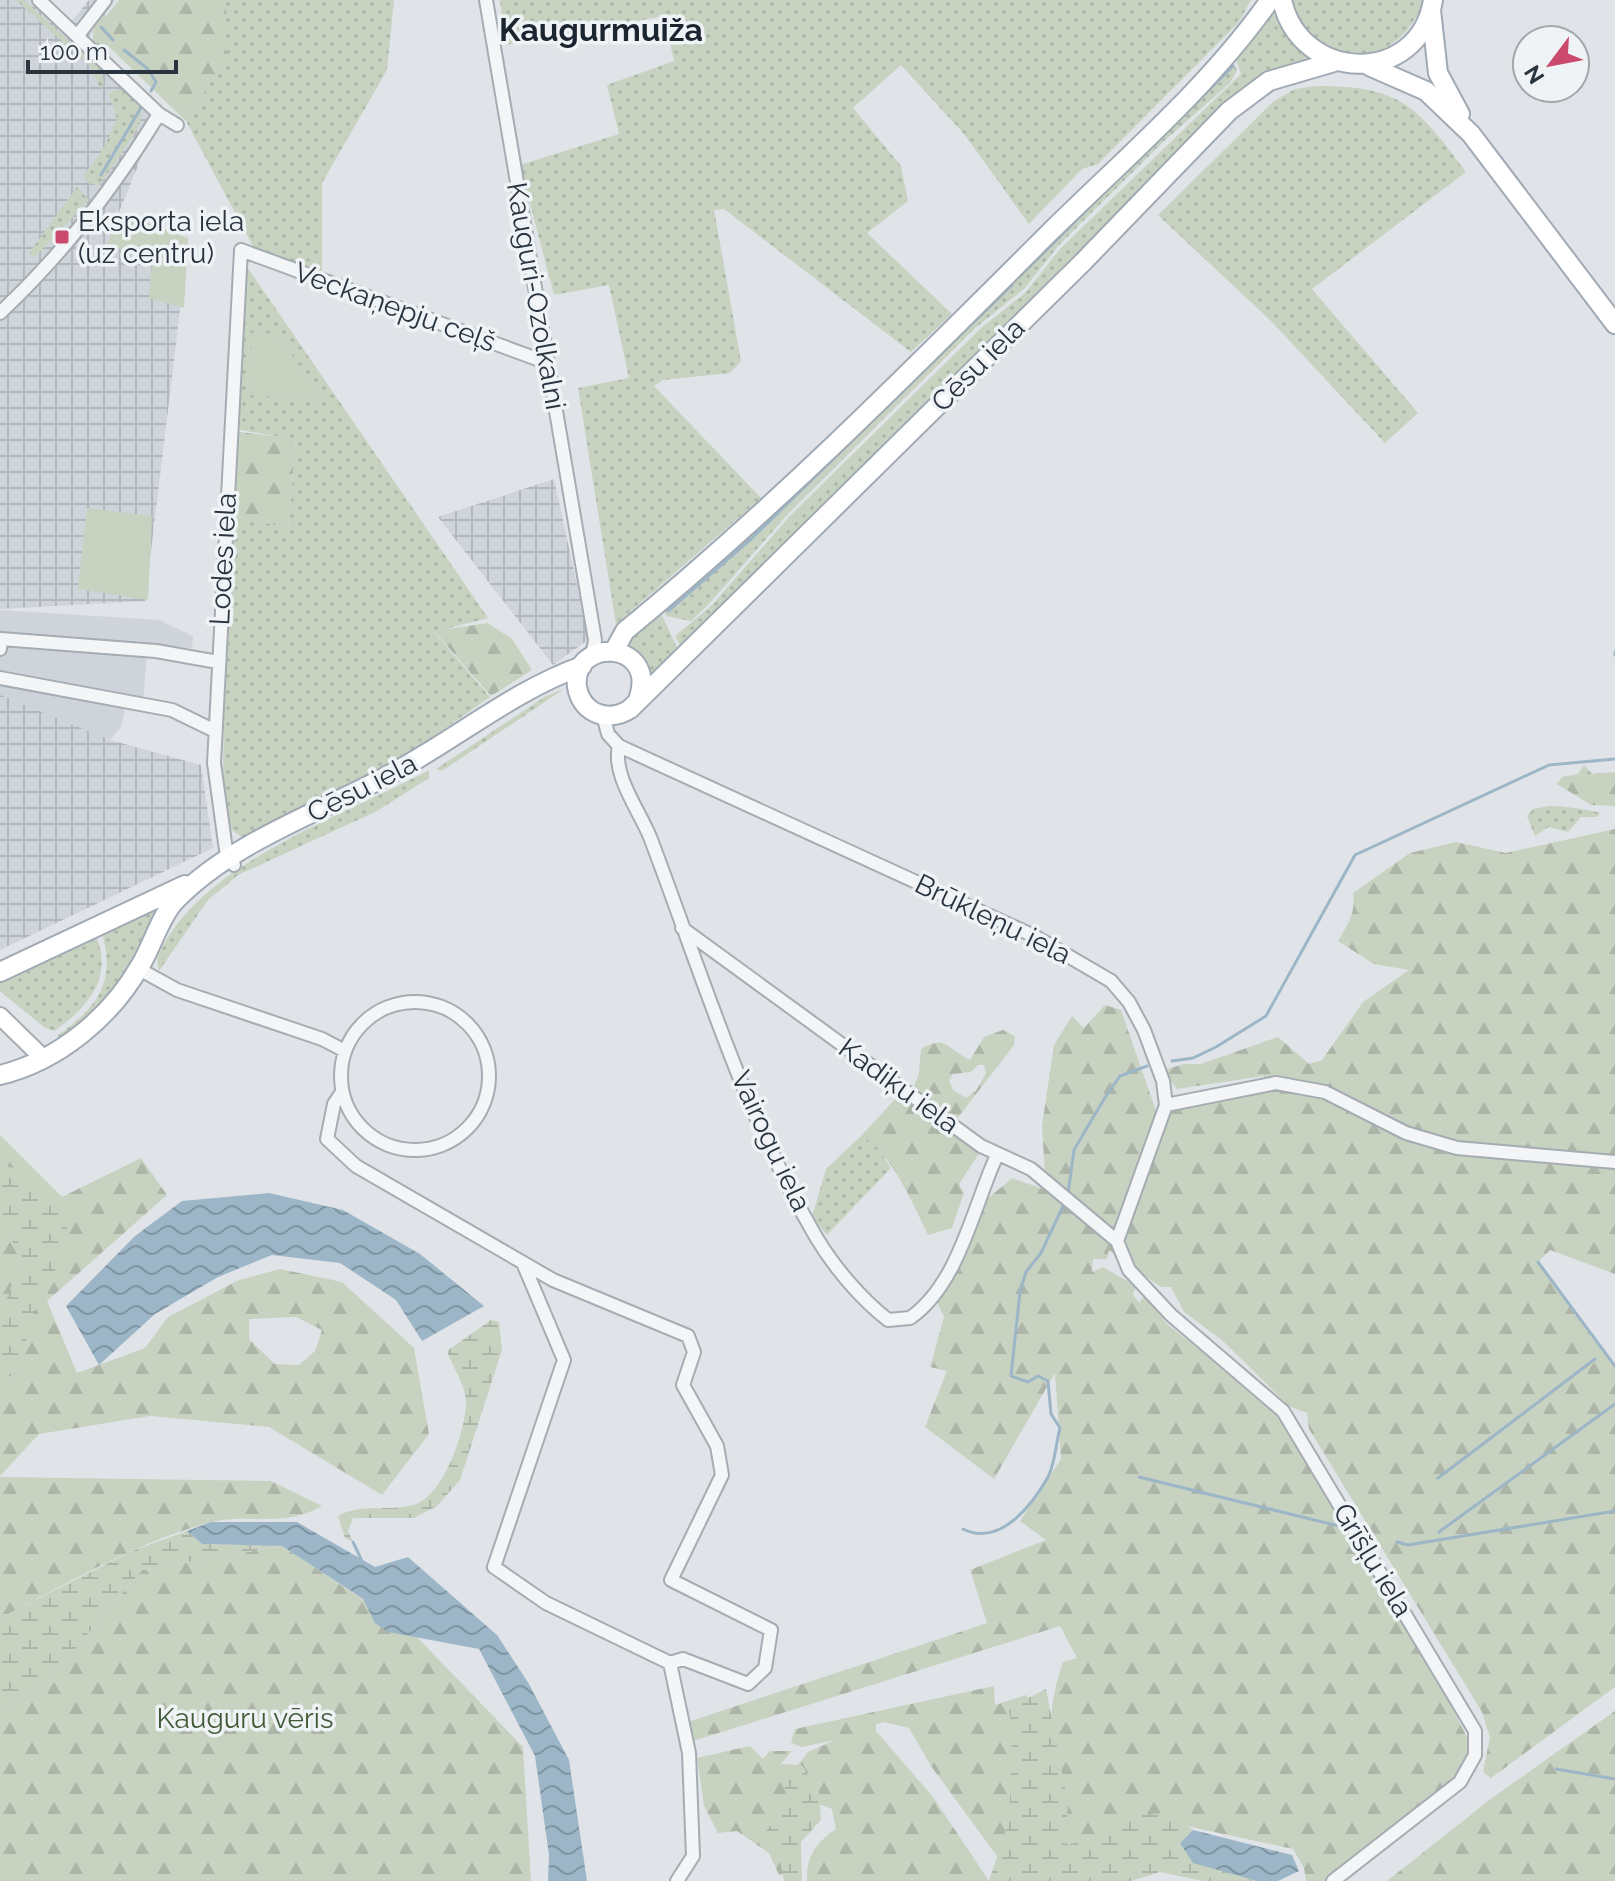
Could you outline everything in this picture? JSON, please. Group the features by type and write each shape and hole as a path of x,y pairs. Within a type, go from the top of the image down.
{"main road":[{"name":"Cēsu iela","path":"0,1075 42,1057 89,1029 119,997 139,969 174,903 213,872 430,765 543,694 569,682 594,661 763,513 1009,274 1237,46 1270,0"},
{"path":"1282,0 1294,29 1313,49 1334,62 1369,66 1426,91 1471,134"},
{"path":"1369,66 1402,51 1418,34 1432,5"},
{"path":"1432,5 1438,73 1471,134 1615,324"},
{"name":"Cēsu iela","path":"610,715 630,709 842,502 1229,111 1269,81 1334,62"},
{"path":"610,715 581,700 594,661 628,656 638,668 642,682 639,697"},
{"name":"Cēsu iela","path":"159,931 232,862"},
{"path":"0,972 213,872"},
{"path":"0,1016 42,1057"}],"street":[{"path":"39,0 159,114 177,125"},
{"path":"78,35 105,0"},
{"name":"Kauguri-Ozolkalni","path":"486,0 586,592 594,661"},
{"path":"0,313 42,274 97,209 159,114"},
{"name":"Veckaņepju ceļš","path":"241,250 548,363"},
{"name":"Lodes iela","path":"232,862 214,763 241,250"},
{"path":"0,649 1,639 49,640 218,662"},
{"path":"0,678 172,710 215,731"},
{"path":"610,715 617,745"},
{"name":"Vairogu iela","path":"617,745 616,757 625,782 649,834 734,1063 817,1238 856,1290 888,1320 910,1318 935,1293 952,1265 997,1155"},
{"name":"Brūkleņu iela","path":"617,745 1034,936 1111,981 1129,1002 1163,1081 1166,1105"},
{"name":"Kadiķu iela","path":"682,928 997,1155 1031,1169 1117,1241"},
{"path":"139,969 177,990 322,1039 345,1051"},
{"path":"422,1001 445,1007 464,1020 479,1038 488,1060 489,1083 484,1106 473,1123 448,1142 418,1151 388,1145 362,1129 349,1112 342,1092 340,1077 345,1051 359,1026 377,1011 399,1003 422,1001"},
{"path":"1117,1241 1166,1105 1276,1083 1333,1095 1406,1133 1457,1148 1615,1162"},
{"path":"342,1092 334,1104 327,1139 346,1157 553,1280 688,1336 694,1352 683,1385 717,1446 722,1475 671,1580 771,1630 765,1668 748,1684 683,1659 670,1663 546,1603 494,1567 564,1360 523,1263"},
{"name":"Grīšļu iela","path":"1117,1241 1129,1270 1171,1315 1283,1411 1475,1731 1475,1755 1460,1782 1333,1881"},
{"path":"670,1663 689,1753 693,1856 677,1881"}],"shaded area":[{"path":"0,0 46,0 72,21 89,0 115,0 89,38 159,114 119,212 187,252 145,601 0,609"},
{"path":"554,479 588,635 585,642 553,665 438,517"},
{"path":"0,610 159,620 193,636 192,648 148,644 143,701 127,699 121,727 110,740 40,716 0,696"},
{"path":"0,695 110,740 201,765 213,848 0,950"}],"green space":[{"path":"16,0 24,0 102,71 104,83 100,88 90,66"},
{"path":"119,0 226,0 226,68 212,79 186,121 107,45 102,50 92,44 95,22 107,15"},
{"path":"226,0 394,0 387,70 322,183 322,273 254,248 186,121 212,79 226,68"},
{"path":"500,0 1251,0 1239,22 1098,164 1082,169 1029,224 964,134 901,65 853,108 901,166 908,201 867,233 952,314 911,352 724,209 714,210 741,361 730,373 663,380 654,386 761,498 616,624 578,388 629,378 609,285 554,295 520,165 619,134 607,85 674,61 664,16 505,45"},
{"path":"1290,0 1425,0 1412,24 1395,41 1377,52 1357,56 1338,53 1319,42 1303,25"},
{"path":"1274,6 1283,29 1314,62 1273,72 682,649 675,636 711,606 790,516 981,328 1026,292 1060,249 1241,74 1235,57"},
{"path":"1232,60 1237,70 1230,83 1163,142 1059,245 1025,288 974,329 787,515 707,606 691,621 666,616 663,609"},
{"path":"1316,86 1369,90 1405,105 1434,131 1466,172 1312,289 1418,413 1385,443 1271,321 1158,215 1274,101 1295,89"},
{"path":"117,90 127,91 141,105 141,120 99,186 88,183 83,176 101,153 117,119 109,94"},
{"path":"77,187 89,200 35,257 29,253"},
{"path":"119,212 188,238 184,308 149,298 152,263 108,244 112,231 108,227"},
{"path":"243,261 488,618 434,632 490,697 374,778 248,842 231,829 223,784 226,514 288,528 296,440 230,428"},
{"path":"252,332 277,334 325,401 249,395"},
{"path":"231,431 296,439 288,528 227,514"},
{"path":"87,508 152,516 148,600 78,589"},
{"path":"660,611 679,652 650,680 623,640"},
{"path":"488,623 512,639 532,670 491,696 434,631"},
{"path":"564,689 442,771 436,769 546,696"},
{"path":"1584,765 1592,774 1615,772 1615,806 1591,805 1557,784 1562,777 1578,774"},
{"path":"429,770 429,778 377,811 238,875 208,900 159,971 157,959 176,926 203,896 237,870 315,825"},
{"path":"1549,806 1600,813 1597,817 1581,817 1568,832 1549,827 1535,836 1527,816 1533,809"},
{"path":"1615,829 1615,1274 1550,1250 1538,1262 1615,1365 1615,1687 1491,1778 1483,1772 1490,1737 1482,1712 1309,1429 1307,1413 1289,1406 1223,1341 1184,1312 1171,1287 1161,1287 1109,1250 1107,1259 1093,1259 1092,1272 1103,1267 1136,1286 1133,1294 1139,1303 1145,1295 1166,1323 1270,1406 1359,1544 1441,1686 1475,1753 1446,1792 1408,1824 1326,1881 1306,1881 1304,1868 1293,1849 1150,1818 1098,1850 1051,1848 1049,1754 1052,1706 1063,1662 1077,1658 1060,1626 690,1742 685,1723 987,1623 970,1570 1046,1540 1020,1521 1061,1459 1055,1373 994,1479 925,1427 947,1371 930,1367 944,1317 936,1300 978,1207 1012,1178 1046,1190 1042,1126 1054,1045 1072,1016 1084,1028 1105,1005 1121,1010 1157,1114 1261,1092 1264,1076 1177,1089 1162,1071 1183,1064 1201,1064 1278,1037 1309,1064 1322,1060 1363,1002 1409,970 1374,964 1338,941 1352,912 1353,893 1410,853 1456,842 1506,853"},
{"path":"169,897 134,958 108,994 60,1044 58,1035 85,1013 101,990 107,963 101,929"},
{"path":"94,932 102,962 100,976 88,1000 54,1031 45,1028 0,991 0,976"},
{"path":"1003,1030 1015,1036 1014,1045 956,1120 913,1089 919,1073 921,1049 942,1043 970,1060 984,1037","holes":["978,1065 984,1065 986,1073 976,1091 966,1098 953,1090 949,1080 953,1074 971,1072"]},
{"path":"899,1095 980,1152 959,1184 964,1193 952,1228 928,1235 891,1165 872,1143 861,1136"},
{"path":"0,1135 62,1197 141,1158 167,1195 47,1301 77,1373 145,1348 168,1317 239,1280 280,1269 342,1282 414,1348 429,1434 382,1495 269,1427 150,1416 39,1434 0,1476","holes":["296,1317 322,1330 315,1351 299,1365 275,1364 249,1339 249,1319"]},
{"path":"861,1136 875,1142 891,1168 827,1235 812,1217 826,1169"},
{"path":"0,1165 18,1169 68,1214 65,1250 31,1319 19,1372 0,1381 0,1317 20,1263 0,1205"},
{"path":"491,1320 499,1322 502,1350 460,1480 437,1506 414,1518 353,1518 348,1531 353,1542 345,1538 338,1516 357,1509 406,1507 426,1498 436,1488 452,1460 466,1403 462,1384 447,1351"},
{"path":"0,1477 271,1481 322,1506 293,1517 223,1520 181,1531 102,1565 0,1618"},
{"path":"187,1531 202,1544 282,1546 142,1570 47,1682 0,1710 0,1618 132,1551"},
{"name":"Kauguru vēris","path":"282,1546 413,1633 523,1747 531,1881 0,1881 0,1710 47,1682 142,1570"},
{"path":"994,1686 995,1705 1026,1695 1035,1709 1013,1878 931,1766 909,1728 885,1722 876,1724 876,1731 933,1797 989,1881 807,1881 808,1864 814,1851 836,1829 832,1809 813,1802 796,1767 808,1752 835,1740 802,1747 791,1743 795,1729"},
{"path":"1046,1689 1068,1804 1064,1846 1107,1834 1130,1815 1167,1813 1193,1830 1180,1843 1257,1881 1203,1881 1160,1872 1131,1881 989,1881 1009,1820 1013,1730 1008,1708"},
{"path":"1615,1711 1615,1881 1387,1881 1492,1798"},
{"path":"750,1746 763,1759 770,1751 792,1751 780,1765 792,1784 788,1873 779,1875 769,1853 737,1831 718,1833 704,1806 697,1758"},
{"path":"780,1764 801,1765 805,1769 808,1786 819,1792 821,1820 801,1842 802,1881 784,1881 780,1860 762,1836 788,1804"}],"water":[{"path":"269,1193 343,1210 420,1254 484,1306 422,1341 396,1300 340,1263 272,1255 218,1277 155,1314 99,1365 66,1306 135,1236 182,1201"},
{"path":"211,1522 297,1522 375,1567 408,1557 497,1635 529,1684 569,1760 587,1881 548,1881 549,1855 535,1756 479,1649 388,1632 375,1623 363,1599 282,1546 202,1544 187,1531"},
{"path":"1193,1830 1292,1855 1299,1871 1278,1881 1257,1881 1193,1863 1180,1843"}],"waterway":[{"path":"101,27 113,40"},
{"path":"124,50 148,69 156,82 151,91"},
{"path":"1185,114 1233,66"},
{"path":"101,175 142,106"},
{"path":"1019,277 1108,189"},
{"path":"668,611 751,539 1012,285"},
{"path":"1172,1061 1193,1058 1216,1047 1266,1016 1355,855 1549,765 1615,759"},
{"path":"1068,1193 1074,1150 1104,1099 1120,1076 1147,1066"},
{"path":"963,1529 989,1533 1013,1521 1033,1500 1052,1466 1060,1428 1051,1414 1048,1381 1038,1376 1028,1382 1011,1376 1020,1292 1026,1272 1041,1253 1064,1204"},
{"path":"1538,1262 1615,1366"},
{"path":"1438,1478 1595,1359"},
{"path":"1439,1532 1615,1404"},
{"path":"1139,1477 1343,1527"},
{"path":"1397,1542 1408,1545 1615,1511"},
{"path":"353,1542 361,1559"},
{"path":"1556,1769 1615,1779"}],"place":[{"name":"Eksporta iela (uz centru)","path":"62,237"}],"district":[{"name":"Kaugurmuiža","path":"601,29"}]}
